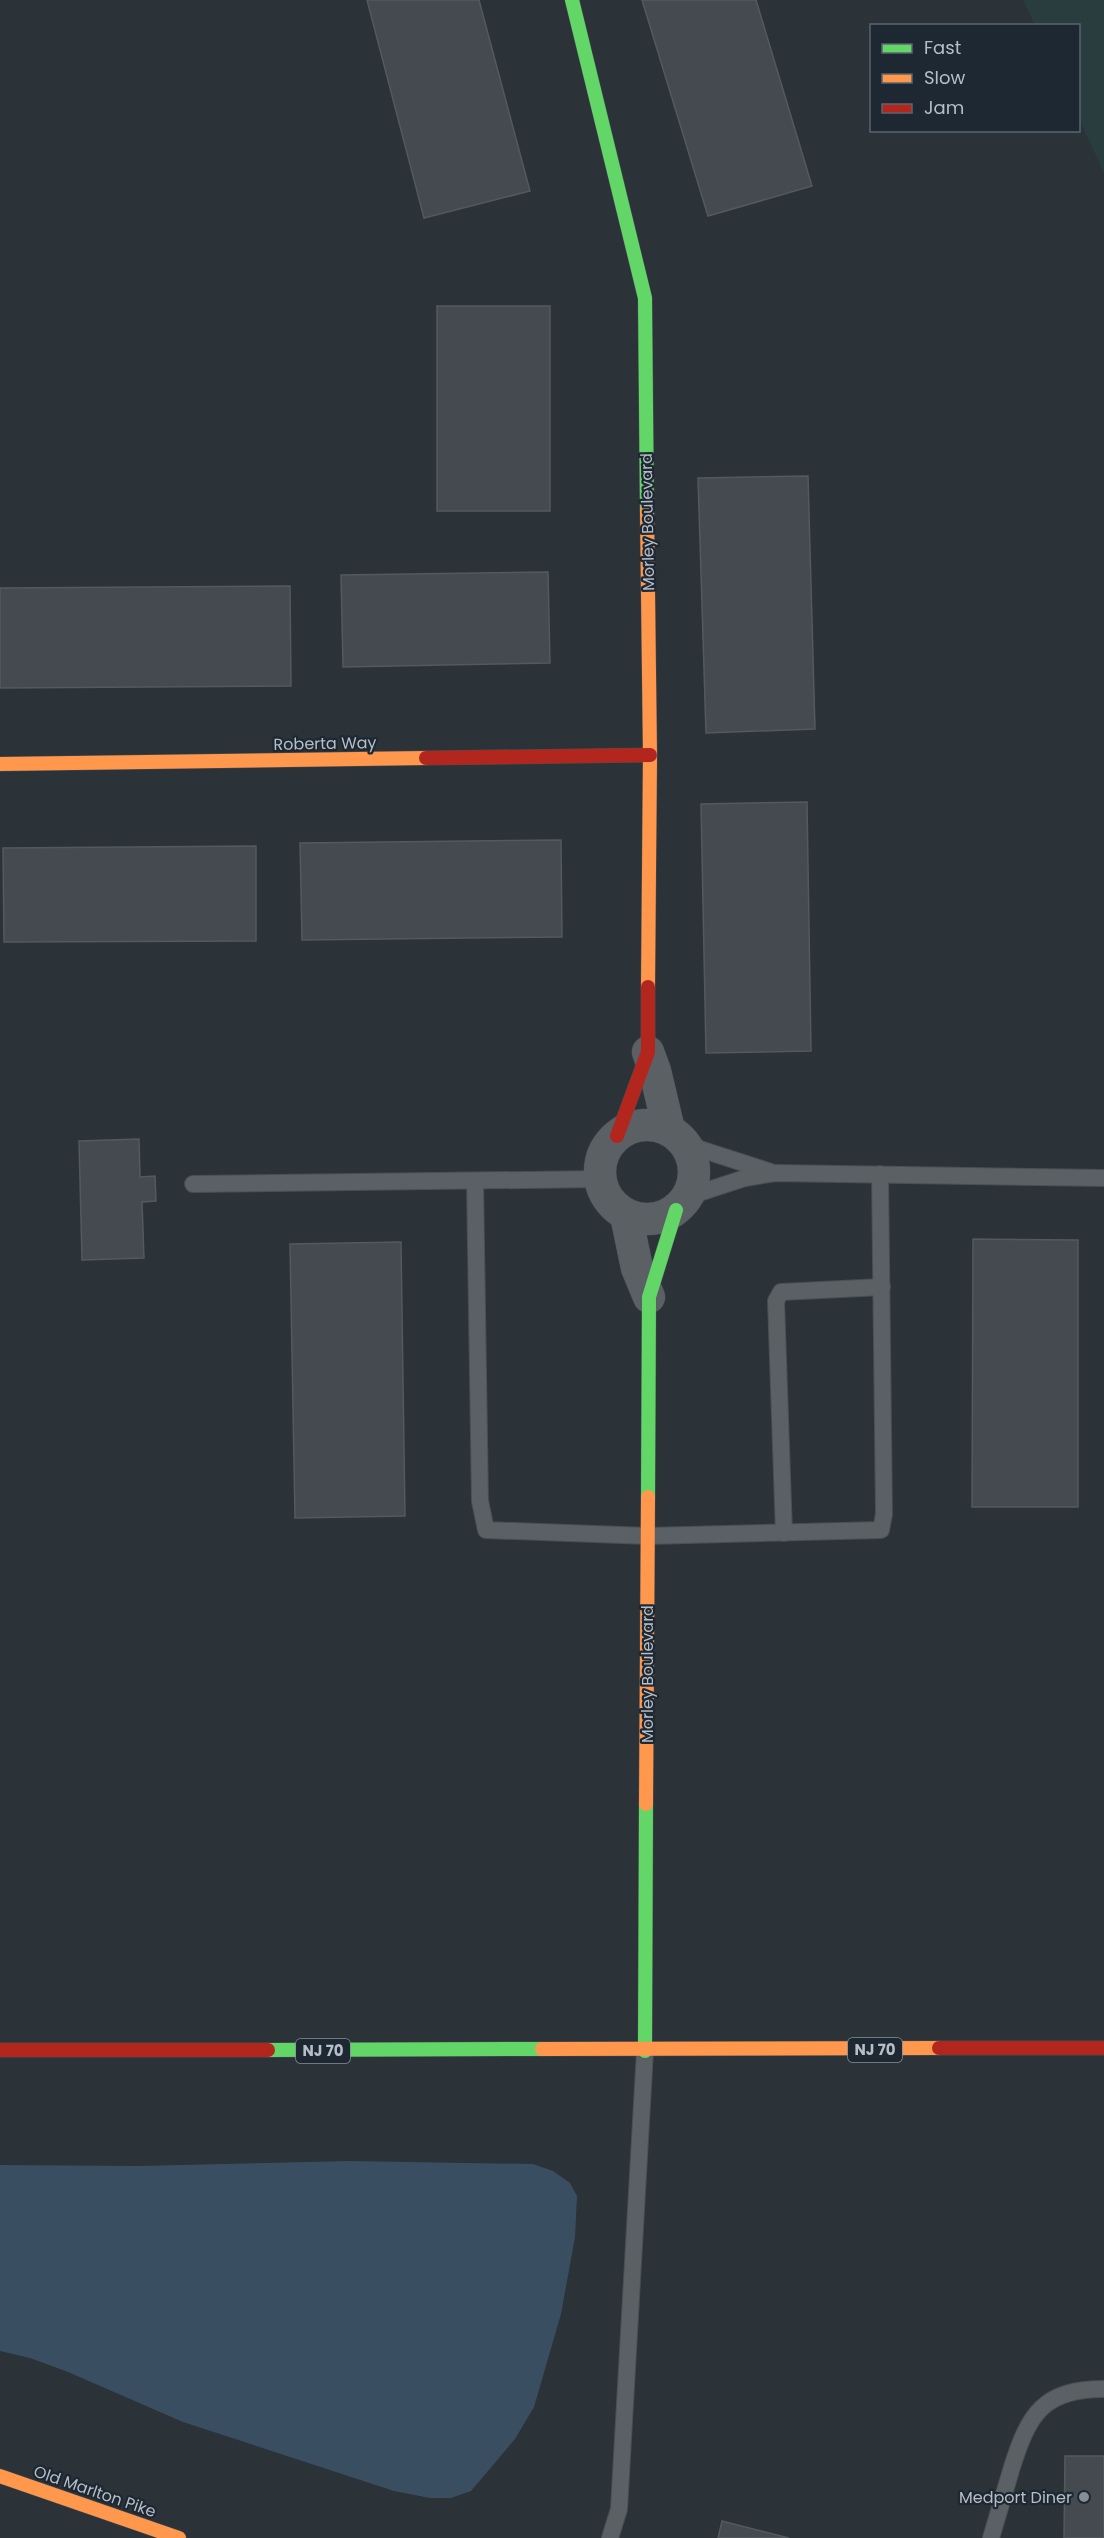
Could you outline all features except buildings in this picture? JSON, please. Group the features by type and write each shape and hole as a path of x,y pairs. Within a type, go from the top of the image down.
{"main road":[{"name":"Morley Boulevard","path":"572,0 645,298 650,755 648,1052 617,1136"},
{"name":"Roberta Way","path":"0,764 650,755"},
{"name":"Morley Boulevard","path":"645,2051 649,1297 681,1204"},
{"name":"NJ 70","path":"0,2050 645,2051 1104,2048"},
{"name":"Old Marlton Pike","path":"0,2476 178,2538"}],"street":[{"name":"Morley Boulevard","path":"648,1052 672,1133"},
{"path":"643,1124 672,1133 685,1143 694,1164 693,1186 681,1204 662,1218 638,1220 617,1211 603,1192 598,1170 605,1148 621,1131 643,1124"},
{"name":"Morley Boulevard","path":"626,1215 636,1268 649,1297"}],"lane":[{"path":"672,1133 700,1149 775,1173"},
{"path":"681,1204 745,1178 775,1173 1104,1178"},
{"path":"475,1181 480,1501 486,1530 648,1536 881,1530 884,1514 880,1174"},
{"path":"193,1184 600,1179"},
{"path":"784,1533 776,1301 781,1292 882,1287"},
{"path":"610,2538 619,2509 645,2051"},
{"path":"991,2538 1023,2433 1034,2413 1052,2398 1074,2390 1104,2389"}],"green space":[{"path":"1023,0 1104,0 1104,173 1080,121 1080,24 1035,24"}],"water":[{"path":"349,2161 533,2164 553,2171 570,2183 577,2196 575,2237 561,2314 534,2407 515,2439 471,2491 451,2498 430,2498 394,2491 183,2422 68,2372 30,2358 0,2351 0,2165 139,2166"}],"traffic: fast":[{"path":"572,0 645,298 647,511"},
{"path":"648,1497 649,1297 676,1210"},
{"path":"645,2051 646,1804"},
{"path":"268,2050 542,2049"}],"traffic: slow":[{"path":"647,511 650,755 648,987"},
{"path":"0,764 426,758"},
{"path":"646,1804 648,1497"},
{"path":"542,2049 939,2048"},
{"path":"0,2476 179,2538"}],"traffic: jam":[{"path":"426,758 650,755"},
{"path":"617,1136 648,1052 648,987"},
{"path":"939,2048 1104,2048"},
{"path":"0,2050 268,2050"}],"place":[{"name":"Medport Diner","path":"1084,2497"}]}
